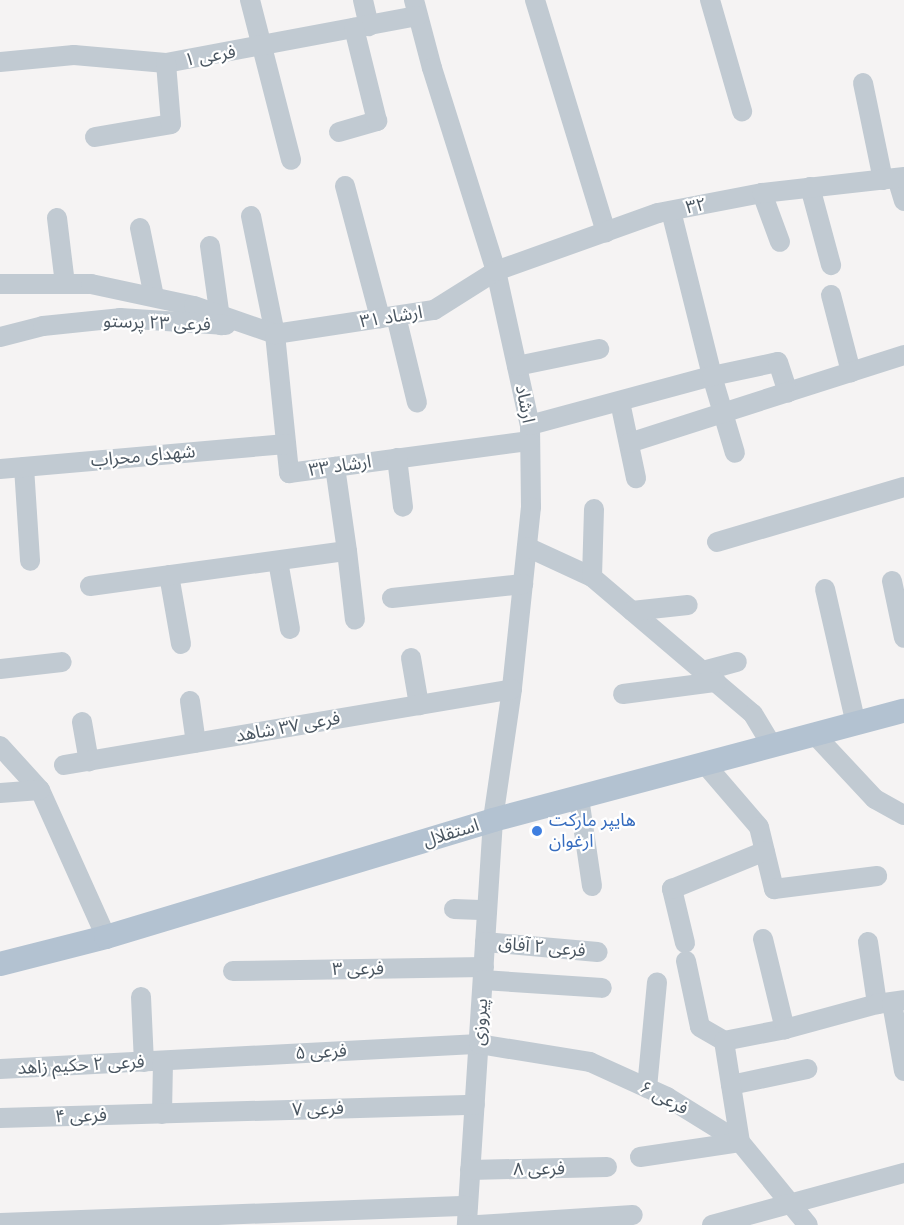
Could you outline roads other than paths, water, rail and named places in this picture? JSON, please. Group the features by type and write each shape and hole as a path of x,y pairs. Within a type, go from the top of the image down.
{"main road":[{"name":"استقلال","path":"0,964 106,937 493,820 771,744 816,736 904,711"}],"street":[{"path":"250,0 291,160"},
{"path":"339,132 377,121 362,27 363,0"},
{"path":"710,0 742,111"},
{"path":"537,1 606,232"},
{"name":"فرعی ۱","path":"0,62 74,55 165,63 362,27 416,8"},
{"name":"ارشاد","path":"416,8 432,68 496,271 530,433 531,507 512,690 493,820"},
{"path":"95,137 171,124 165,63"},
{"path":"863,83 904,201"},
{"name":"۳۲","path":"496,271 671,211 762,193 895,178"},
{"path":"345,186 417,403"},
{"path":"810,188 831,265"},
{"path":"762,193 780,242"},
{"path":"671,211 712,376 735,453"},
{"name":"ارشاد ۳۳","path":"251,216 275,334 289,473 397,458 530,433 620,402 712,376 778,362 788,392"},
{"path":"57,218 65,284"},
{"path":"140,228 154,297"},
{"path":"210,246 221,320"},
{"name":"ارشاد ۳۱","path":"275,334 435,310 496,271"},
{"path":"0,284 92,284 194,306 221,320 275,334"},
{"path":"831,295 851,372"},
{"name":"فرعی ۲۳ پرستو","path":"0,337 43,326 120,318 221,320"},
{"path":"517,366 599,349"},
{"path":"629,443 723,411 904,355"},
{"path":"620,402 636,478"},
{"name":"شهدای محراب","path":"0,469 286,444"},
{"path":"397,458 403,507"},
{"path":"24,467 30,561"},
{"path":"335,467 355,620"},
{"path":"717,542 904,487"},
{"path":"592,577 594,509"},
{"path":"527,547 592,577 753,714 771,744"},
{"path":"90,586 347,551"},
{"path":"278,561 290,629"},
{"path":"169,575 181,644"},
{"path":"892,580 904,638"},
{"path":"392,598 523,584"},
{"path":"825,589 856,724"},
{"path":"632,611 688,605"},
{"path":"411,658 419,705"},
{"path":"0,669 62,662"},
{"path":"623,694 710,677 738,662"},
{"name":"فرعی ۳۷ شاهد","path":"64,765 512,690"},
{"path":"190,701 196,743"},
{"path":"82,722 89,761"},
{"path":"816,736 875,799 904,815"},
{"path":"0,746 40,790 106,937"},
{"path":"704,763 759,826 774,889 877,876"},
{"path":"0,793 40,790"},
{"path":"579,798 592,886"},
{"name":"پیروزی","path":"467,1215 493,820"},
{"path":"765,851 672,889 700,1027 724,1041 785,1029 891,1002"},
{"path":"454,909 487,910"},
{"path":"763,939 785,1029"},
{"name":"فرعی ۲ آفاق","path":"485,942 598,952"},
{"path":"868,942 891,1002 904,1071"},
{"name":"فرعی ۳","path":"233,971 483,973 602,988"},
{"path":"647,1088 657,982"},
{"path":"141,997 162,1113"},
{"path":"640,1157 740,1142 724,1041"},
{"name":"فرعی ۵","path":"153,1061 479,1044"},
{"name":"فرعی ۶","path":"479,1044 590,1062 647,1088 740,1142 808,1225"},
{"name":"فرعی ۲ حکیم زاهد","path":"0,1069 153,1061"},
{"path":"731,1085 807,1069"},
{"name":"فرعی ۷","path":"162,1113 475,1105"},
{"name":"فرعی ۴","path":"0,1118 162,1113"},
{"name":"فرعی ۸","path":"470,1170 607,1167"},
{"path":"712,1225 789,1202 904,1173"},
{"path":"0,1223 467,1215"},
{"path":"478,1225 633,1215"}],"place":[{"name":"هایپر مارکت ارغوان","path":"537,831"}]}
